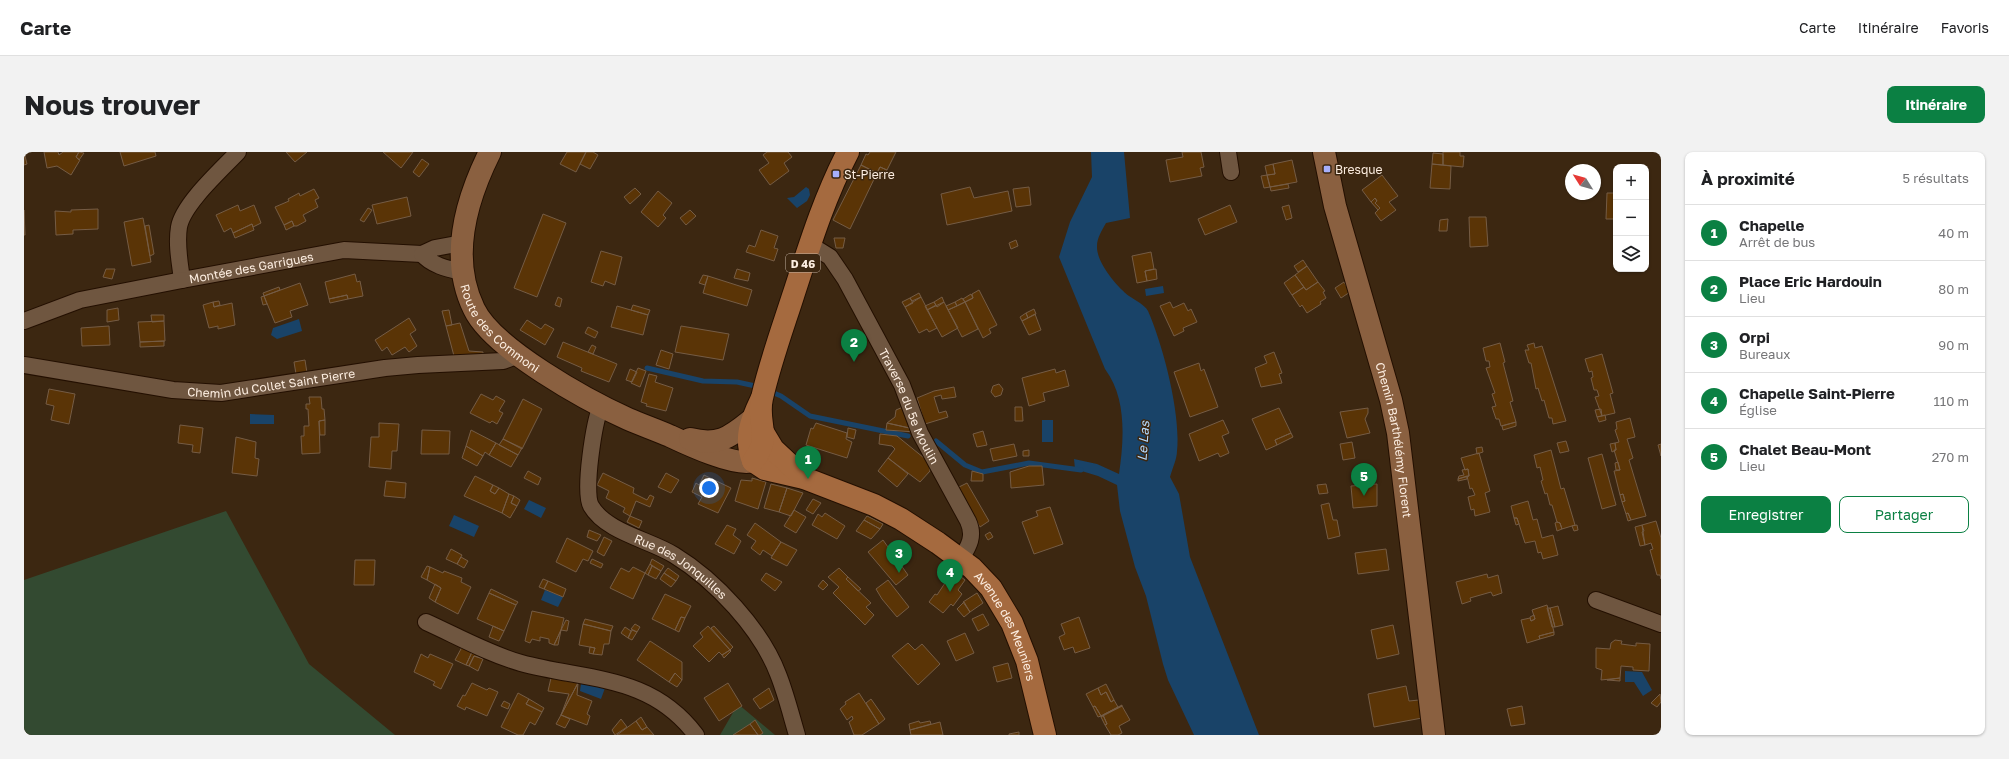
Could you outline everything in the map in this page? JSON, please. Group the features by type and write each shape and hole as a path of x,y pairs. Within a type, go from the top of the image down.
{"main road":[{"name":"D 46","path":"757,428 762,425 761,400 809,244 828,193 848,152"},
{"name":"Avenue des Meuniers","path":"757,428 773,450 798,474"},
{"path":"753,457 762,446 757,428"},
{"name":"Avenue des Meuniers","path":"753,457 765,469 798,474 852,496 901,519 961,559 991,588 1012,623 1027,661 1046,735"}],"street":[{"name":"Montée des Garrigues","path":"238,152 193,201 183,216 179,232 182,280 344,250 422,254 435,248 462,243"},
{"name":"Route des Commoni","path":"490,152 470,199 464,222 462,243 463,272 475,311 495,336 519,355 601,406 697,449 743,463 753,457"},
{"path":"1228,152 1231,172"},
{"name":"Chemin Barthélémy Florent","path":"1324,152 1335,206 1391,400 1398,433 1434,735"},
{"name":"Traverse du 5e Moulin","path":"809,244 830,257 845,279 900,381 920,433 970,526 971,539 961,559"},
{"path":"422,254 442,267 463,272"},
{"path":"24,321 80,300 182,280"},
{"name":"Chemin du Collet Saint Pierre","path":"24,365 173,390 221,393 385,368 503,361 519,355"},
{"name":"Rue des Jonquilles","path":"601,406 596,424 588,482 588,501 592,508 597,514 622,531 673,554 698,573 737,610 755,634 778,674 797,735"},
{"path":"707,443 757,428"},
{"name":"Route des Commoni","path":"660,432 707,443 753,457"},
{"path":"1596,600 1661,624"},
{"path":"426,622 521,663 601,678 626,686 662,703 690,726 696,735"}],"green space":[{"path":"226,511 309,664 395,735 24,735 24,580"},
{"path":"738,704 775,735 720,735"}],"water":[{"name":"Le Las","path":"1091,152 1124,152 1130,218 1106,223 1098,240 1098,252 1108,274 1124,292 1147,309 1154,325 1165,360 1174,399 1178,436 1177,454 1170,477 1179,494 1190,557 1259,735 1194,735 1168,680 1163,664 1146,596 1135,567 1120,511 1117,485 1098,476 1075,469 1074,459 1097,464 1119,474 1123,433 1117,393 1112,380 1105,369 1059,257 1070,222 1092,177"},
{"path":"806,187 809,189 810,195 807,201 797,208 787,198 794,197"},
{"path":"1163,286 1164,293 1146,296 1145,289"},
{"path":"299,319 302,331 277,339 271,335 273,328"},
{"path":"250,414 274,415 274,424 250,424"},
{"path":"1042,420 1053,420 1053,442 1042,442"},
{"path":"529,500 546,508 541,518 524,509"},
{"path":"454,515 479,526 474,537 449,526"},
{"path":"545,590 563,597 558,607 541,600"},
{"path":"1625,671 1642,672 1652,690 1643,696 1634,682 1625,682"},
{"path":"586,682 605,688 601,699 580,691 581,684"}],"building":[{"path":"24,152 27,164 24,165"},
{"path":"44,152 58,152 59,155 63,152 79,152 76,157 80,160 71,175 57,166 47,168"},
{"path":"79,152 84,153 79,160 76,157"},
{"path":"120,152 155,152 156,156 124,166"},
{"path":"286,152 307,152 295,162"},
{"path":"383,152 413,152 401,168"},
{"path":"567,152 586,152 576,172 560,164"},
{"path":"586,152 593,152 598,155 590,169 580,164"},
{"path":"767,152 788,152 792,157 784,163 789,171 770,185 759,170 769,163 763,155"},
{"path":"870,152 896,152 887,170 880,167 877,173 861,165 866,154 868,155"},
{"path":"1182,152 1201,152 1204,167 1200,168 1202,176 1170,182 1166,160 1183,157"},
{"path":"1443,152 1460,152 1460,156 1464,156 1463,167 1443,165"},
{"path":"1433,153 1443,154 1443,165 1432,164"},
{"path":"422,159 429,164 419,177 413,172"},
{"path":"1292,160 1297,182 1270,187 1267,175 1275,174 1273,164"},
{"path":"1273,164 1275,174 1267,175 1265,166"},
{"path":"1432,164 1451,166 1450,189 1430,188"},
{"path":"861,165 877,173 850,229 833,220"},
{"path":"880,167 887,170 883,177 877,173"},
{"path":"1267,175 1270,187 1264,188 1261,176"},
{"path":"1382,175 1398,196 1389,202 1396,210 1381,221 1375,213 1380,208 1375,203 1377,201 1375,198 1371,202 1362,190"},
{"path":"1288,184 1289,188 1271,191 1270,187"},
{"path":"970,187 974,198 1008,191 1012,211 947,225 941,194"},
{"path":"1029,187 1031,205 1016,207 1013,189"},
{"path":"635,188 641,194 630,204 624,197"},
{"path":"314,189 319,198 315,200 318,207 303,215 306,221 297,226 294,226 292,221 284,225 275,207 289,201 288,199 299,193 300,196"},
{"path":"658,191 672,203 663,215 666,218 658,227 641,212"},
{"path":"1607,193 1613,193 1613,219 1606,219"},
{"path":"407,197 411,216 377,224 372,205"},
{"path":"1375,198 1377,201 1375,203 1380,208 1378,210 1371,202"},
{"path":"238,205 240,211 254,205 261,223 253,227 252,224 233,233 231,228 224,232 216,215"},
{"path":"1230,205 1237,222 1205,235 1198,219"},
{"path":"1289,205 1292,218 1286,220 1282,207"},
{"path":"368,208 372,210 364,222 360,220"},
{"path":"98,209 98,229 73,230 73,234 56,235 55,211 71,212 71,210"},
{"path":"24,210 25,235 24,235"},
{"path":"690,210 696,216 686,225 680,218"},
{"path":"543,214 566,223 537,297 514,288"},
{"path":"1469,217 1486,217 1488,246 1470,247"},
{"path":"143,218 151,262 132,266 124,222"},
{"path":"1448,219 1447,231 1439,231 1440,220"},
{"path":"292,221 294,226 286,230 284,225"},
{"path":"252,224 254,230 235,238 233,233"},
{"path":"149,225 154,254 150,256 145,226"},
{"path":"761,230 778,236 774,248 778,249 774,261 746,252 749,245 755,247"},
{"path":"834,238 845,238 843,248 836,248"},
{"path":"1016,240 1018,246 1011,249 1009,243"},
{"path":"601,251 622,257 615,285 605,281 603,286 591,282"},
{"path":"1151,252 1154,269 1145,271 1147,281 1137,283 1132,256"},
{"path":"1303,260 1307,266 1298,272 1294,266"},
{"path":"1307,266 1318,282 1306,290 1295,275"},
{"path":"106,269 115,269 112,279 103,277"},
{"path":"737,269 750,273 748,281 734,278"},
{"path":"1156,269 1157,279 1147,281 1145,271"},
{"path":"355,274 357,282 360,281 363,296 348,299 347,295 329,299 325,282"},
{"path":"703,275 708,276 705,285 699,283"},
{"path":"1295,275 1304,287 1292,295 1284,283"},
{"path":"708,276 752,290 747,306 703,293"},
{"path":"1318,282 1325,291 1323,292 1326,298 1320,302 1321,304 1307,313 1302,305 1300,307 1292,295 1304,287 1306,290"},
{"path":"1344,282 1350,292 1341,298 1335,288"},
{"path":"300,283 308,305 290,311 292,317 275,323 264,296"},
{"path":"279,287 280,290 264,296 263,293"},
{"path":"979,290 997,325 989,329 991,333 983,338 965,302 973,298 972,294"},
{"path":"919,293 921,297 912,301 910,298"},
{"path":"971,294 973,298 965,302 963,299"},
{"path":"347,295 348,299 330,303 329,299"},
{"path":"264,296 267,304 263,305 261,297"},
{"path":"558,297 562,299 560,307 555,305"},
{"path":"921,297 937,328 929,332 927,329 919,333 905,307"},
{"path":"942,297 944,302 937,307 934,302"},
{"path":"910,298 913,303 905,307 902,302"},
{"path":"962,298 965,302 957,306 955,302"},
{"path":"219,301 220,305 214,307 213,302"},
{"path":"213,302 214,307 232,303 235,325 218,329 218,326 209,328 203,305"},
{"path":"934,302 936,305 927,310 925,306"},
{"path":"944,302 958,328 942,337 927,310"},
{"path":"955,302 957,306 948,310 946,306"},
{"path":"965,302 978,329 962,337 948,310"},
{"path":"1170,302 1173,308 1184,303 1188,311 1191,309 1197,322 1183,328 1184,331 1174,336 1160,306"},
{"path":"633,305 650,310 648,315 631,310"},
{"path":"617,306 648,315 643,335 611,327"},
{"path":"118,308 119,320 107,322 107,310"},
{"path":"1034,309 1036,314 1028,318 1026,313"},
{"path":"449,310 452,325 446,326 442,311"},
{"path":"1026,313 1028,318 1022,321 1020,317"},
{"path":"1035,314 1041,330 1029,335 1022,321"},
{"path":"151,315 164,315 164,321 152,322"},
{"path":"409,318 416,330 410,334 417,346 409,352 405,347 392,355 387,347 382,351 375,340"},
{"path":"527,320 541,329 545,324 554,329 545,345 520,330"},
{"path":"164,321 165,341 140,342 138,322"},
{"path":"460,323 469,351 483,352 483,359 454,356 446,326"},
{"path":"109,326 110,345 82,346 81,328"},
{"path":"681,326 729,334 723,360 675,352"},
{"path":"588,327 598,332 595,338 585,333"},
{"path":"164,341 164,346 140,347 140,342"},
{"path":"563,342 617,364 609,382 581,371 582,368 557,357"},
{"path":"1500,343 1505,362 1503,363 1513,401 1510,402 1516,422 1501,426 1499,419 1496,419 1492,407 1496,406 1492,394 1495,393 1486,368 1490,367 1489,361 1486,361 1483,348"},
{"path":"1534,343 1535,348 1542,346 1566,421 1553,424 1552,418 1549,418 1544,400 1542,401 1538,388 1536,389 1531,363 1529,363 1525,350 1529,350 1527,345"},
{"path":"592,345 596,347 593,354 588,352"},
{"path":"661,350 673,354 669,369 656,365"},
{"path":"1274,352 1282,373 1279,374 1282,383 1261,387 1255,368 1267,363 1264,356"},
{"path":"1602,354 1613,393 1610,394 1615,413 1602,416 1595,397 1599,396 1597,390 1594,390 1591,378 1593,377 1592,371 1589,372 1585,359"},
{"path":"305,360 307,373 296,374 294,362"},
{"path":"1199,363 1201,371 1204,369 1218,407 1190,417 1174,372"},
{"path":"638,368 646,371 640,387 631,383"},
{"path":"630,369 637,372 632,382 626,380"},
{"path":"1055,369 1056,373 1065,370 1069,386 1043,393 1045,401 1029,406 1022,378"},
{"path":"649,374 657,376 655,382 673,388 666,411 646,406 647,404 641,402"},
{"path":"999,384 1003,389 1001,395 995,397 991,392 993,386"},
{"path":"954,387 956,397 942,399 941,395 934,397 939,413 946,411 948,417 925,424 917,398 934,391"},
{"path":"49,389 75,394 69,424 51,420 54,406 46,404"},
{"path":"481,394 493,400 496,396 505,401 499,411 503,413 497,424 492,421 490,423 470,413"},
{"path":"309,397 321,397 325,420 319,421 320,453 302,454 301,436 304,436 304,426 309,426 308,409 306,409 306,404 310,404"},
{"path":"523,399 542,409 522,449 503,439"},
{"path":"903,407 914,429 887,423 895,417 896,410"},
{"path":"1015,407 1022,407 1023,421 1015,421"},
{"path":"1279,408 1291,433 1275,440 1277,445 1266,450 1252,419"},
{"path":"1368,408 1368,413 1365,419 1370,433 1347,438 1340,412"},
{"path":"1601,409 1602,416 1597,417 1595,410"},
{"path":"1605,415 1606,420 1599,422 1597,417"},
{"path":"1630,418 1635,437 1627,439 1633,458 1629,460 1646,516 1631,520 1628,513 1626,514 1622,502 1625,501 1623,494 1620,495 1614,471 1620,470 1614,450 1616,450 1615,443 1619,442 1615,430 1617,429 1616,422"},
{"path":"325,420 325,435 320,435 319,421"},
{"path":"1223,420 1229,433 1222,436 1229,453 1220,457 1218,453 1199,461 1189,434"},
{"path":"1516,422 1516,426 1503,430 1502,426"},
{"path":"379,423 399,424 397,451 392,451 391,469 369,467 371,437 379,437"},
{"path":"816,423 847,433 846,439 852,442 847,458 806,445 811,428 813,429"},
{"path":"887,423 914,429 916,432 886,430"},
{"path":"180,425 203,428 200,453 192,452 193,445 178,443"},
{"path":"848,428 856,430 854,439 847,437"},
{"path":"422,430 450,431 449,454 421,454"},
{"path":"471,430 496,443 489,455 485,452 483,456 466,446"},
{"path":"983,431 987,445 977,447 973,434"},
{"path":"1291,433 1293,437 1277,445 1275,440"},
{"path":"880,434 897,436 929,462 930,471 920,482 888,458 895,449 892,446 879,444"},
{"path":"236,437 256,442 255,458 259,459 257,476 232,473"},
{"path":"503,439 522,448 518,455 499,445"},
{"path":"1566,441 1569,451 1560,453 1557,443"},
{"path":"1352,442 1355,458 1343,460 1340,444"},
{"path":"496,443 518,455 511,467 489,455"},
{"path":"1615,443 1616,450 1612,452 1610,444"},
{"path":"1014,444 1017,456 993,461 990,449"},
{"path":"1661,444 1661,456 1658,445"},
{"path":"466,446 483,456 477,466 462,458"},
{"path":"1482,447 1483,452 1477,454 1476,448"},
{"path":"1029,450 1029,456 1023,456 1023,451"},
{"path":"1551,450 1561,489 1564,488 1575,525 1562,529 1560,523 1557,522 1547,493 1545,494 1541,481 1543,480 1540,467 1537,468 1534,455"},
{"path":"1479,453 1490,491 1485,493 1490,512 1475,516 1474,509 1471,510 1468,497 1475,495 1472,488 1470,489 1467,476 1469,476 1468,469 1465,470 1461,458"},
{"path":"1602,454 1616,505 1602,509 1588,458"},
{"path":"888,458 908,474 897,487 878,471"},
{"path":"1618,462 1620,470 1616,470 1615,463"},
{"path":"1029,466 1042,466 1044,485 1011,488 1010,472"},
{"path":"1468,469 1469,476 1458,479 1459,476 1464,475 1462,470"},
{"path":"528,471 541,478 538,485 524,478"},
{"path":"972,471 983,474 983,481 971,481"},
{"path":"603,473 634,488 633,493 647,500 650,495 654,497 650,507 636,501 630,516 623,512 625,508 606,498 609,491 597,485"},
{"path":"666,473 679,480 671,493 658,487"},
{"path":"704,475 731,488 718,513 698,504 702,497 692,492 696,483 699,485"},
{"path":"475,476 493,485 490,491 495,494 499,488 509,494 502,513 464,496"},
{"path":"1467,476 1467,479 1458,481 1458,479"},
{"path":"752,478 766,482 758,509 735,501 741,480 752,481"},
{"path":"386,481 406,483 405,498 384,496"},
{"path":"967,483 989,521 980,527 957,488"},
{"path":"771,484 787,488 779,512 764,508"},
{"path":"1326,484 1328,493 1319,494 1317,485"},
{"path":"1377,484 1377,506 1353,508 1351,486"},
{"path":"493,485 499,488 495,494 490,491"},
{"path":"787,488 803,493 791,516 779,512"},
{"path":"509,494 514,496 511,503 517,506 510,518 502,513"},
{"path":"1623,494 1625,501 1622,502 1620,495"},
{"path":"514,496 520,500 517,506 511,503"},
{"path":"813,499 821,503 813,514 806,510"},
{"path":"1528,501 1533,520 1537,519 1542,538 1553,535 1558,555 1543,559 1541,552 1538,553 1535,541 1525,543 1517,518 1514,518 1511,506"},
{"path":"1329,503 1333,520 1337,520 1340,536 1328,539 1321,505"},
{"path":"1050,507 1063,544 1034,554 1022,522 1038,516 1036,511"},
{"path":"794,510 806,517 796,533 784,526"},
{"path":"825,513 845,526 837,539 812,525 818,514 822,517"},
{"path":"1628,513 1631,520 1628,521 1626,514"},
{"path":"630,516 642,521 639,528 627,522"},
{"path":"867,516 883,524 880,529 864,520"},
{"path":"1514,518 1517,518 1519,524 1516,525"},
{"path":"864,520 880,529 871,539 856,531"},
{"path":"1656,521 1661,538 1661,579 1660,575 1657,575 1650,550 1653,549 1651,543 1645,545 1642,532 1644,531 1642,525"},
{"path":"755,523 781,542 772,556 763,550 760,555 751,548 756,541 747,535"},
{"path":"1555,523 1560,523 1562,529 1557,531"},
{"path":"727,525 736,529 733,535 741,541 734,554 715,544"},
{"path":"1577,525 1578,530 1574,531 1572,526"},
{"path":"1642,525 1645,545 1640,546 1635,527"},
{"path":"589,530 601,535 597,541 587,537"},
{"path":"990,532 993,537 988,540 985,535"},
{"path":"604,537 612,541 604,556 597,552"},
{"path":"567,538 593,551 588,561 583,559 576,572 556,562"},
{"path":"883,540 908,575 896,585 868,552"},
{"path":"781,542 797,550 787,566 771,558"},
{"path":"451,549 462,555 457,564 446,559"},
{"path":"1386,549 1389,570 1358,574 1355,553"},
{"path":"461,557 468,561 464,568 457,564"},
{"path":"592,559 603,564 601,568 590,563"},
{"path":"652,559 664,566 661,571 650,564"},
{"path":"355,560 375,560 374,585 354,585"},
{"path":"650,564 652,566 648,575 645,573"},
{"path":"427,566 430,567 427,580 421,577"},
{"path":"652,566 661,571 656,579 648,575"},
{"path":"430,567 443,573 444,571 462,578 461,582 471,587 458,614 435,602 441,588 427,580"},
{"path":"633,567 645,573 633,599 610,588 621,568 629,572"},
{"path":"668,568 679,576 676,581 664,573"},
{"path":"839,568 848,577 846,579 871,603 866,607 874,615 865,625 833,593 839,587 828,577"},
{"path":"953,571 965,580 958,590 962,594 953,606 951,604 943,613 929,602 935,594 937,595"},
{"path":"664,573 676,581 671,587 660,579"},
{"path":"766,573 782,582 775,591 761,580"},
{"path":"1487,574 1488,578 1498,575 1502,593 1493,596 1491,592 1470,598 1471,601 1462,604 1456,582"},
{"path":"848,577 861,589 858,591 846,579"},
{"path":"543,579 548,581 544,589 539,587"},
{"path":"823,580 828,585 823,590 818,586"},
{"path":"888,580 909,607 897,617 876,589"},
{"path":"548,581 566,589 563,597 544,589"},
{"path":"435,584 441,588 435,602 429,598"},
{"path":"491,589 518,602 516,605 489,593"},
{"path":"489,593 516,605 504,631 477,619"},
{"path":"977,593 983,603 970,612 963,602"},
{"path":"665,594 691,606 685,618 681,617 675,630 652,619"},
{"path":"964,602 970,612 964,617 957,609"},
{"path":"1547,605 1554,632 1539,636 1540,639 1527,643 1521,620 1530,618 1531,621 1535,619 1532,610"},
{"path":"1558,606 1563,625 1555,627 1550,608"},
{"path":"1547,608 1550,608 1555,627 1552,627"},
{"path":"532,611 564,618 561,630 554,645 549,643 549,639 540,637 540,641 532,639 530,643 525,641"},
{"path":"983,614 989,625 978,631 972,619"},
{"path":"1534,615 1535,619 1531,621 1530,617"},
{"path":"681,617 685,618 679,632 675,630"},
{"path":"1079,617 1090,648 1075,653 1073,647 1064,650 1059,637 1065,634 1061,624"},
{"path":"585,619 613,626 611,631 583,624"},
{"path":"566,620 569,621 567,631 561,630"},
{"path":"583,624 611,631 609,644 604,644 602,655 593,654 595,648 579,645"},
{"path":"635,624 640,627 637,632 631,629"},
{"path":"1393,625 1399,654 1377,659 1371,630"},
{"path":"493,626 504,631 499,641 489,637"},
{"path":"708,626 730,650 722,655 719,652 709,662 693,646 703,637 700,633"},
{"path":"714,626 733,647 730,650 711,628"},
{"path":"625,627 631,631 628,638 621,633"},
{"path":"561,630 558,645 554,645"},
{"path":"632,630 637,632 632,640 628,638"},
{"path":"1554,632 1554,635 1540,639 1539,636"},
{"path":"965,633 974,653 956,661 947,641"},
{"path":"1615,640 1622,641 1621,644 1636,646 1636,643 1650,644 1649,671 1633,670 1633,667 1621,666 1620,678 1601,680 1602,670 1596,668 1596,648 1610,649 1611,643"},
{"path":"650,641 682,662 682,680 675,673 669,682 637,660"},
{"path":"908,643 915,650 922,644 940,664 918,685 892,656"},
{"path":"462,647 472,652 466,665 455,660"},
{"path":"590,647 595,648 593,654 589,653"},
{"path":"730,650 731,651 724,658 722,655"},
{"path":"472,652 483,658 474,656 469,666 466,665"},
{"path":"421,654 428,658 430,654 453,664 441,689 433,685 435,682 414,672"},
{"path":"474,656 483,659 478,671 469,666"},
{"path":"1008,663 1012,678 997,682 993,667"},
{"path":"675,673 682,680 677,687 669,682"},
{"path":"551,678 578,683 561,715 569,694 548,691"},
{"path":"1620,678 1620,681 1607,680"},
{"path":"472,683 487,690 489,688 498,692 487,716 466,707 465,710 457,706 463,695 465,696"},
{"path":"578,683 577,695 592,701 587,714 590,716 587,725 561,715"},
{"path":"728,683 742,706 719,721 704,698"},
{"path":"1106,684 1114,700 1111,702 1106,692 1101,695 1098,688"},
{"path":"1406,686 1409,701 1419,700 1422,718 1374,727 1368,694"},
{"path":"769,688 774,700 760,709 753,699"},
{"path":"1098,688 1101,695 1106,692 1111,702 1114,700 1118,707 1101,716 1095,706 1093,707 1086,694"},
{"path":"518,693 529,699 526,704 542,712 535,725 530,722 523,735 518,735 501,727"},
{"path":"859,693 879,724 862,735 854,735 849,722 853,719 852,716 847,720 840,709 846,704 845,702"},
{"path":"1660,694 1661,702 1657,707 1651,703"},
{"path":"529,699 544,708 542,712 526,704"},
{"path":"871,699 885,719 879,724 866,703"},
{"path":"504,701 510,704 508,709 501,706"},
{"path":"1095,706 1101,716 1098,717 1093,707"},
{"path":"1122,706 1101,717 1101,716"},
{"path":"1122,706 1130,720 1119,726 1122,733 1118,735 1111,735 1105,725 1107,724 1103,715"},
{"path":"1522,706 1525,724 1511,726 1507,709"},
{"path":"561,715 570,719 565,728 556,724"},
{"path":"1103,715 1107,724 1105,725 1101,717"},
{"path":"641,717 647,727 642,730 636,721"},
{"path":"621,719 627,727 615,735 612,730"},
{"path":"755,720 763,733 760,735 758,735 750,724"},
{"path":"636,721 642,730 647,727 654,735 617,735"},
{"path":"919,721 920,723 930,721 931,724 910,730 909,724"},
{"path":"940,722 943,735 911,735 910,730"},
{"path":"750,724 758,735 733,735"},
{"path":"1019,732 1019,735 1009,735 1009,734"}],"waterway":[{"path":"647,368 703,381 737,382 760,387"},
{"path":"769,391 781,396 810,416 908,436"},
{"path":"936,441 965,465 982,472 1029,463 1081,470"}],"place":[{"name":"Bresque","path":"1327,169"},
{"name":"St-Pierre","path":"836,174"},
{"name":"Place Eric Hardouin","path":"854,362"},
{"name":"Chapelle","path":"808,479"},
{"name":"Chalet Beau-Mont","path":"1364,496"},
{"name":"Orpi","path":"899,573"},
{"name":"Chapelle Saint-Pierre","path":"950,592"}]}
